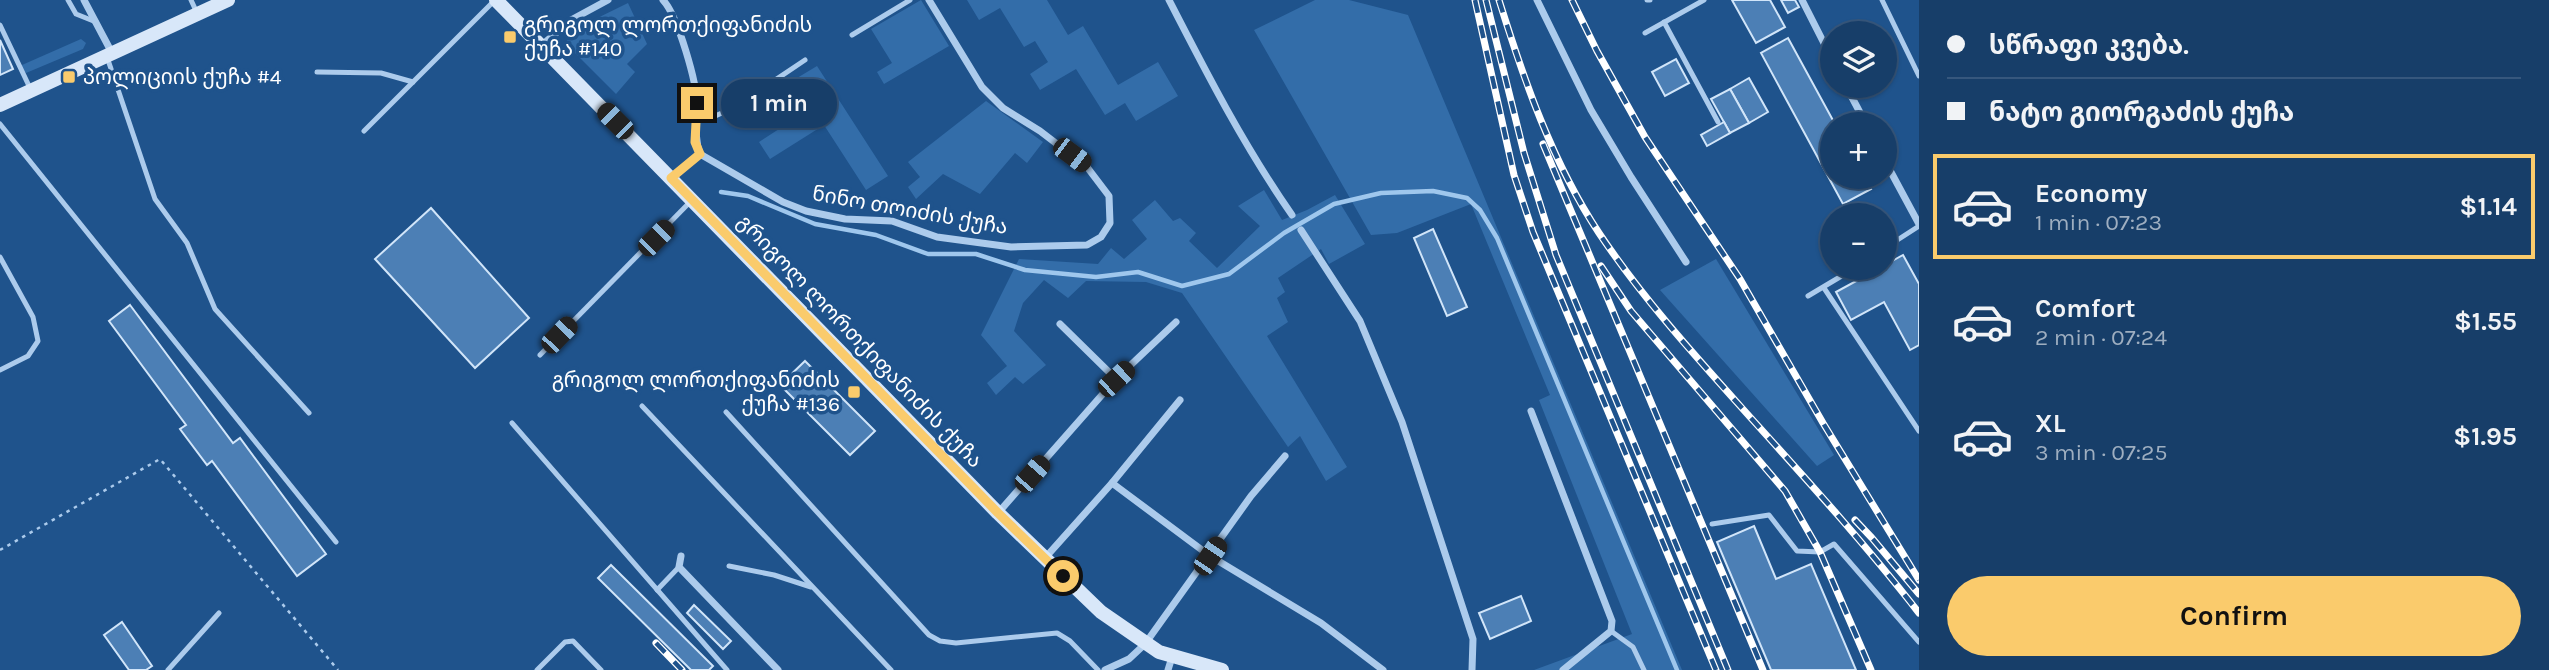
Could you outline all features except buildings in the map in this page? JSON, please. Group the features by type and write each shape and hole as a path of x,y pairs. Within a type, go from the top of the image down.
{"street":[{"path":"85,0 109,54"},
{"path":"0,105 228,0"},
{"name":"გრიგოლ ლორთქიფანიძის ქუჩა","path":"496,0 998,513 1101,612 1170,663 1222,670"},
{"path":"541,46 571,20 608,0"},
{"path":"663,0 682,38 697,103 695,142 700,154 671,178"},
{"name":"ნინო თოიძის ქუჩა","path":"700,154 783,202 806,211 845,219 892,221 937,237 1011,247 1087,245 1101,237 1110,223 1108,196 1087,167 1040,131 1003,108 982,87 929,0"},
{"path":"1169,0 1258,166 1292,215"},
{"path":"1537,0 1591,110 1686,262"},
{"path":"1802,0 1820,35"},
{"path":"1897,183 1919,225"},
{"path":"1301,230 1360,321 1402,422 1473,639 1472,670"},
{"path":"998,513 1116,379 1176,322"},
{"path":"1060,324 1116,379"},
{"path":"1045,558 1112,483 1180,400"},
{"path":"1531,411 1612,621 1611,631 1563,670"},
{"path":"1105,670 1129,659 1145,644 1251,496 1285,456"},
{"path":"1112,483 1210,556 1321,623 1384,670"},
{"path":"681,556 679,567 778,670"}],"lane":[{"path":"68,0 76,14 96,22"},
{"path":"191,0 197,14"},
{"path":"364,131 496,0"},
{"path":"852,35 910,0"},
{"path":"1645,33 1703,0"},
{"path":"1882,0 1919,76"},
{"path":"1664,22 1718,121"},
{"path":"0,25 32,90"},
{"path":"109,54 155,199 187,243 215,309 309,413"},
{"path":"696,117 713,117 735,107 805,60"},
{"path":"317,72 381,73 413,82"},
{"path":"0,124 336,542"},
{"path":"540,355 693,200"},
{"path":"1897,240 1919,225"},
{"path":"0,257 33,317 38,341 28,356 0,370"},
{"path":"1808,296 1836,280"},
{"path":"1824,288 1919,431"},
{"path":"642,406 891,670"},
{"path":"726,412 929,635 940,641 956,643 1057,634 1070,641 1098,670"},
{"path":"512,423 727,670"},
{"path":"1712,524 1769,515 1797,551 1820,552 1834,544 1919,642"},
{"path":"729,566 774,575 814,588"},
{"path":"657,590 679,567"},
{"path":"168,670 219,613"},
{"path":"1611,631 1633,647 1644,670"},
{"path":"537,670 565,642 573,641 601,670"}],"path":[{"path":"0,550 160,459 338,670"}],"shaded area":[{"path":"921,0 949,46 884,84 877,72 892,63 871,29"},
{"path":"967,0 1047,0 1068,35 1083,26 1118,85 1158,62 1178,96 1136,121 1125,103 1105,115 1076,69 1040,90 1030,74 1048,62 1035,41 1024,47 1000,8 979,20"},
{"path":"1315,0 1349,0 1408,15 1682,670 1534,670 1632,634 1539,400 1550,395 1471,204 1397,233 1371,235 1254,30"},
{"path":"628,3 647,44 627,64 635,72 616,94 565,43 577,28"},
{"path":"81,39 86,43 83,49 26,73 21,68 22,65"},
{"path":"817,66 888,176 866,190 824,125 770,159 759,142 810,109 792,81"},
{"path":"986,101 1043,142 1027,163 1015,153 980,194 943,174 916,199 908,187 920,177 908,162"},
{"path":"1264,190 1282,220 1335,195 1365,244 1329,264 1321,249 1278,278 1285,292 1277,298 1288,322 1267,336 1347,467 1326,481 1300,436 1288,447 1182,293 1146,282 1086,281 1068,298 1044,280 1023,303 1014,331 1046,365 1023,384 1015,377 996,395 987,383 1007,366 981,335 1019,259 1098,264 1111,248 1124,259 1147,239 1132,220 1155,200 1173,221 1180,218 1196,233 1189,241 1217,268 1260,226 1238,206"},
{"path":"1716,259 1834,455 1817,466 1660,290"}],"waterway":[{"path":"721,192 748,196 815,224 876,235 928,254 976,254 1025,270 1096,277 1138,272 1182,286 1229,274 1284,233 1334,204 1381,193 1433,191 1467,198 1480,210 1497,238 1677,670"}],"railway":[{"path":"1475,0 1514,175 1533,232 1716,670"},
{"path":"1486,0 1524,153 1556,255 1728,670"},
{"path":"1499,0 1529,90 1553,149 1599,233 1671,328 1836,513 1919,613"},
{"path":"1572,0 1645,137 1740,279 1823,423 1919,580"},
{"path":"1543,144 1763,670"},
{"path":"1601,266 1631,311 1785,491 1820,552 1871,670"},
{"path":"1855,520 1919,594"},
{"path":"656,643 682,670"}],"place":[{"name":"გრიგოლ ლორთქიფანიძის ქუჩა #140","path":"510,37"},
{"name":"პოლიციის ქუჩა #4","path":"69,77"},
{"name":"გრიგოლ ლორთქიფანიძის ქუჩა #136","path":"854,392"}],"route":[{"path":"697,103 695,142 700,154 671,178 998,513 1063,576"}]}
